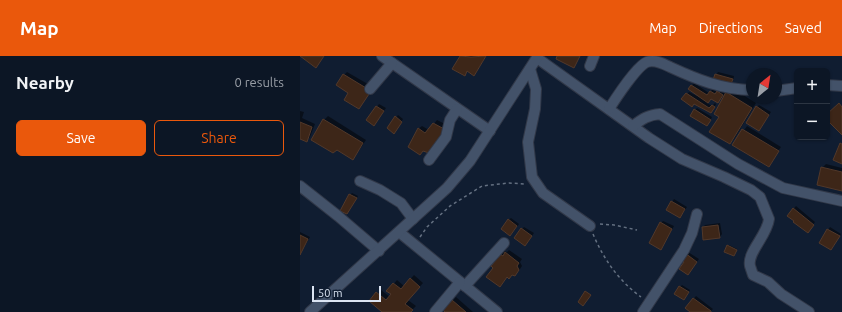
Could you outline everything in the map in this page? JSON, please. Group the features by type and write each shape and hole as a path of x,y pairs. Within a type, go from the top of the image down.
{"street":[{"path":"382,56 490,131"},
{"path":"590,66 594,56"},
{"path":"310,312 447,188 470,161 537,57 633,126 682,159 738,183 760,197 768,222 765,234 752,252 750,265 754,275 768,282 781,294 809,312"},
{"path":"609,109 637,70 642,64 648,61 655,61 709,83 728,88 746,90"},
{"path":"370,89 392,63"},
{"path":"530,69 536,89 528,142 529,163 532,177 543,193 590,226"},
{"path":"830,85 842,86"},
{"path":"782,90 794,88"},
{"path":"429,160 446,138 450,120 457,109"},
{"path":"633,126 644,117 660,114 738,164 783,188 842,201"},
{"path":"360,181 380,190 401,203 413,219"},
{"path":"300,186 379,251"},
{"path":"643,312 684,250 692,233 697,214"},
{"path":"399,232 497,312"},
{"path":"435,312 504,243"}],"path":[{"path":"414,245 427,227 450,206 482,186 509,183 524,184 543,193"},
{"path":"637,230 603,224 590,226 608,263 618,278 649,303"}],"building":[{"path":"300,56 324,56 316,68"},
{"path":"460,56 486,56 474,76 467,71 465,76 452,69"},
{"path":"557,56 580,56 574,68 556,59"},
{"path":"343,74 371,91 359,109 344,100 348,93 336,85"},
{"path":"715,74 733,79 731,84 713,80"},
{"path":"691,85 707,95 710,91 715,94 717,91 723,95 718,103 711,99 708,103 688,89"},
{"path":"726,92 752,108 730,144 709,132 719,117 714,114"},
{"path":"686,93 709,108 712,105 715,107 711,113 694,104 692,107 681,99"},
{"path":"839,103 842,107 842,135 830,123 830,111"},
{"path":"376,106 384,111 374,126 366,120"},
{"path":"756,106 769,115 759,131 746,123"},
{"path":"694,109 711,120 707,126 690,116"},
{"path":"395,116 402,122 394,134 387,128"},
{"path":"323,119 363,143 353,160 337,150 333,153 311,140"},
{"path":"300,122 312,127 307,142 300,139"},
{"path":"433,123 446,130 429,153 423,151 420,155 408,147 418,128 425,133"},
{"path":"742,129 779,151 769,167 732,145"},
{"path":"840,143 842,144 842,164 833,160"},
{"path":"821,167 842,172 842,191 817,185"},
{"path":"349,194 357,198 347,214 340,211"},
{"path":"671,201 685,209 680,218 666,210"},
{"path":"793,208 814,225 808,233 787,216"},
{"path":"508,219 517,226 510,236 501,229"},
{"path":"660,222 672,229 661,250 649,243"},
{"path":"718,225 720,238 703,240 702,227"},
{"path":"521,228 532,236 525,246 514,238"},
{"path":"827,229 840,236 831,250 819,243"},
{"path":"300,235 308,239 300,255"},
{"path":"727,245 737,250 734,256 724,252"},
{"path":"505,252 519,263 517,266 519,270 515,276 512,275 509,279 507,277 500,287 486,277 493,268 491,266 500,254 503,256"},
{"path":"685,253 697,262 688,275 679,269 684,262 681,260"},
{"path":"410,278 420,287 405,304 413,310 411,312 382,312 369,301 376,292 386,300 391,294 386,291 393,283 401,289"},
{"path":"679,286 689,292 684,300 674,294"},
{"path":"585,291 591,295 583,306 578,302"},
{"path":"693,298 711,312 690,312 685,308"},
{"path":"452,300 466,312 445,312 443,310"}]}
